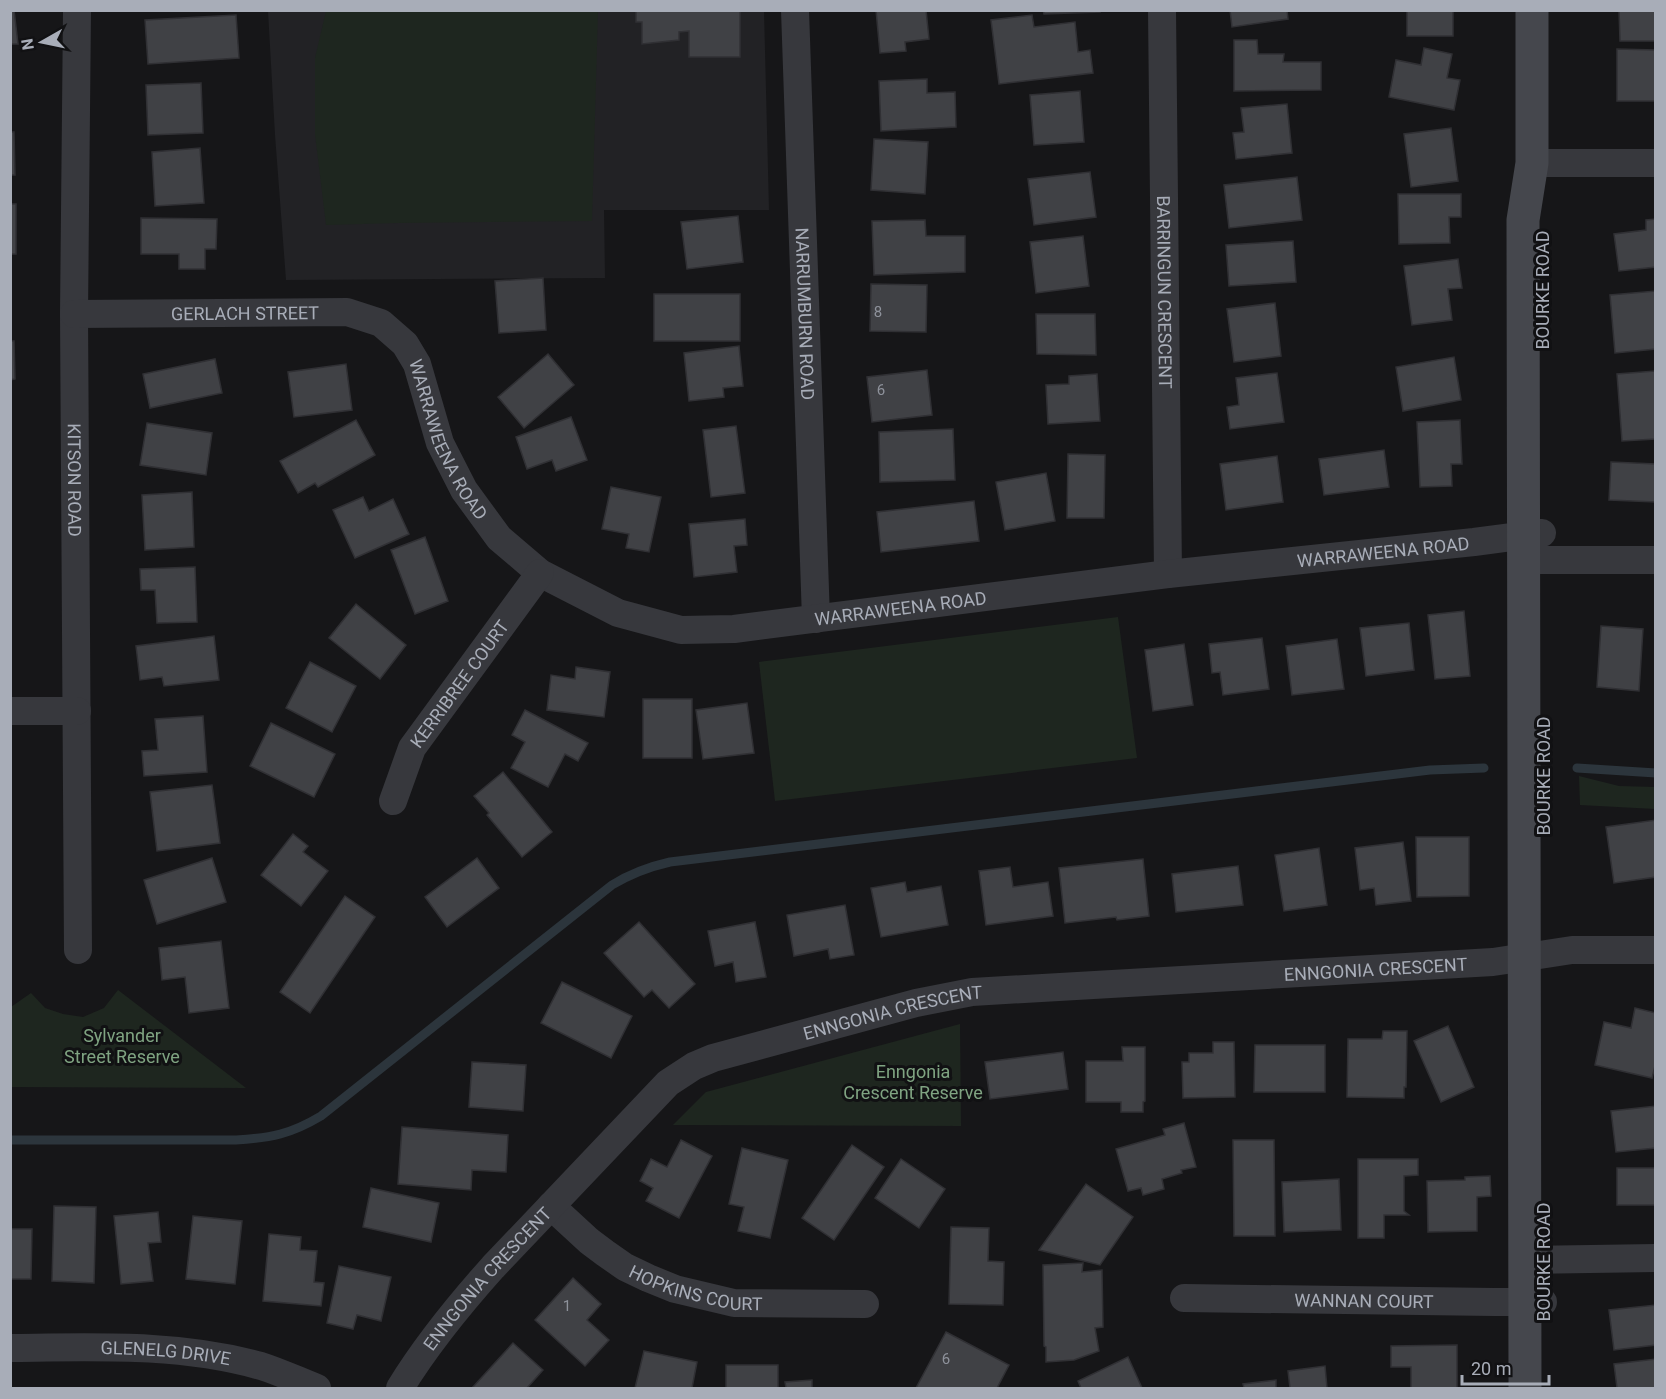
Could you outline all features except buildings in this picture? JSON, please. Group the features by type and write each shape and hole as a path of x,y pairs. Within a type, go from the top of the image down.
{"main road":[{"name":"BOURKE ROAD","path":"1526,1389 1534,1302 1533,547 1542,221 1532,163 1532,10"},
{"name":"BOURKE ROAD","path":"1534,1302 1542,1389"}],"street":[{"name":"KITSON ROAD","path":"77,10 74,314 78,950"},
{"name":"NARRUMBURN ROAD","path":"795,10 816,619"},
{"name":"BARRINGUN CRESCENT","path":"1162,10 1168,574"},
{"path":"1532,163 1656,163"},
{"name":"GERLACH STREET","path":"74,314 347,312 381,322 405,344"},
{"name":"WARRAWEENA ROAD","path":"405,344 417,364 440,443 464,490 499,538 540,573 618,613 681,630 734,629 1168,574 1533,547 1656,560"},
{"name":"KERRIBREE COURT","path":"393,801 412,748 540,573"},
{"path":"10,711 77,711"},
{"name":"ENNGONIA CRESCENT","path":"400,1389 430,1343 468,1295 668,1083 694,1066 742,1050 916,1003 972,992 1471,963 1572,950 1656,950"},
{"name":"HOPKINS COURT","path":"551,1206 611,1258 625,1267 675,1289 734,1303 865,1304"},
{"path":"1534,1260 1656,1258"},
{"name":"WANNAN COURT","path":"1184,1298 1534,1302"},
{"name":"GLENELG DRIVE","path":"10,1348 139,1348 192,1352 263,1366 316,1389"}],"shaded area":[{"path":"268,11 764,11 769,210 604,210 605,278 286,280"}],"green space":[{"path":"326,11 598,11 592,221 326,225 315,134 315,58"},
{"path":"1118,617 1137,758 775,801 759,662"},
{"path":"1579,776 1619,786 1655,787 1655,809 1580,805"},
{"name":"Sylvander Street Reserve","path":"118,990 246,1088 11,1087 11,1007 31,993 45,1008 83,1017 104,1008"},
{"name":"Enngonia Crescent Reserve","path":"960,1024 961,1126 673,1125 706,1092"}],"waterway":[{"path":"10,1140 236,1140 270,1136 300,1127 321,1116 612,885 632,874 662,864 1430,770 1484,768"},
{"path":"1577,768 1656,773"}]}
